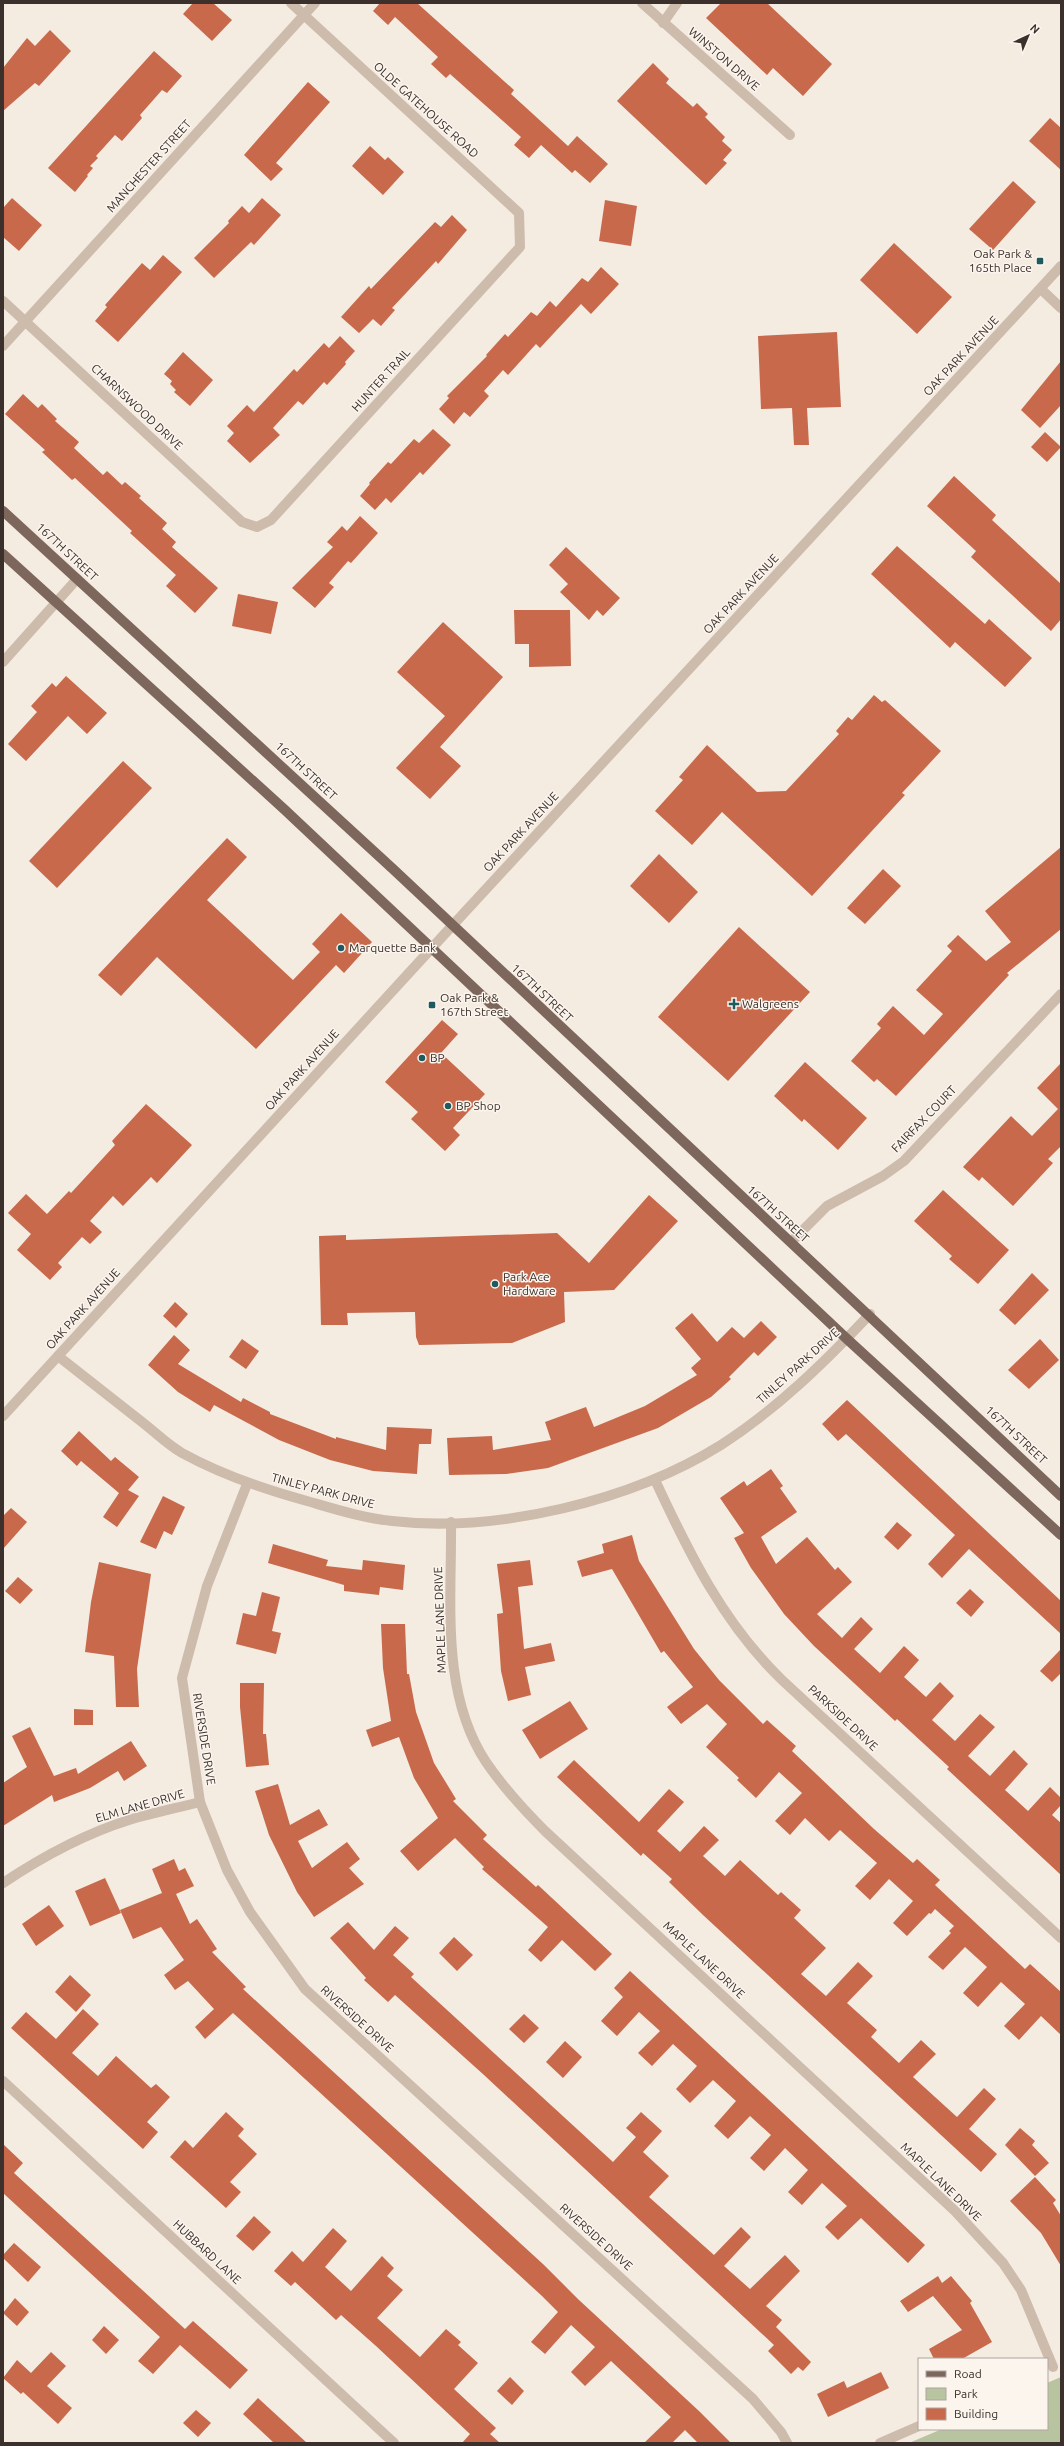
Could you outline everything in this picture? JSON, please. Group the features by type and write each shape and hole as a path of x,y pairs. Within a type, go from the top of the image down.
{"main road":[{"name":"167TH STREET","path":"3,511 452,926 751,1207 870,1314 1061,1496"},
{"path":"3,554 285,810 847,1339 1061,1535"}],"street":[{"name":"OLDE GATEHOUSE ROAD","path":"291,3 519,213 520,246"},
{"name":"MANCHESTER STREET","path":"3,346 314,3"},
{"name":"WINSTON DRIVE","path":"642,3 790,135"},
{"path":"663,22 676,3"},
{"name":"HUNTER TRAIL","path":"257,527 271,520 520,246"},
{"name":"OAK PARK AVENUE","path":"3,1416 452,926 1061,266"},
{"path":"1041,288 1061,308"},
{"name":"CHARNSWOOD DRIVE","path":"3,301 242,522 257,527"},
{"path":"3,662 77,579"},
{"name":"FAIRFAX COURT","path":"791,1242 827,1206 883,1176 904,1161 1061,994"},
{"name":"TINLEY PARK DRIVE","path":"58,1356 180,1452 246,1484 344,1512 393,1521 451,1522 500,1519 549,1511 588,1502 655,1480 720,1446 785,1398 847,1339 870,1314"},
{"name":"PARKSIDE DRIVE","path":"655,1480 706,1583 734,1626 756,1653 782,1680 1061,1938"},
{"name":"RIVERSIDE DRIVE","path":"246,1484 206,1586 182,1678 200,1802 227,1870 250,1912 305,1989 753,2399 781,2432 787,2443"},
{"name":"MAPLE LANE DRIVE","path":"451,1522 453,1665 459,1697 473,1737 485,1760 503,1786 545,1830 955,2211 1003,2263 1021,2290 1054,2367"},
{"name":"ELM LANE DRIVE","path":"3,1883 53,1852 92,1833 130,1820 200,1802"},
{"name":"HUBBARD LANE","path":"3,2081 394,2443"},
{"path":"880,2443 918,2426"}],"green space":[{"path":"1061,2377 1061,2443 909,2443 940,2430 1048,2430 1048,2383"}],"building":[{"path":"193,3 213,3 232,20 212,41 183,14"},
{"path":"380,3 417,3 514,90 511,94 568,146 577,136 608,164 590,183 575,170 572,173 541,145 529,158 514,145 521,137 450,74 446,78 431,64 438,57 395,17 388,25 373,11"},
{"path":"721,3 767,3 832,64 803,96 773,68 767,75 706,18"},
{"path":"50,30 71,51 39,86 35,83 3,111 3,68 27,38 35,46"},
{"path":"154,51 182,76 167,93 162,90 140,115 142,118 122,141 115,135 96,156 98,158 90,166 93,168 75,192 48,168"},
{"path":"653,63 669,79 666,83 693,107 697,103 708,114 705,117 725,137 722,141 732,150 723,160 727,163 706,185 617,101"},
{"path":"308,82 330,102 276,163 283,169 271,181 244,155"},
{"path":"1050,118 1061,128 1061,170 1029,141"},
{"path":"370,146 385,160 388,157 404,172 383,195 352,166"},
{"path":"1013,181 1036,202 993,250 969,229"},
{"path":"12,198 42,225 19,251 3,237 3,208"},
{"path":"262,198 281,215 254,245 251,242 214,278 194,258 229,223 228,221 242,206 249,213"},
{"path":"605,200 637,206 631,246 599,241"},
{"path":"452,215 467,230 438,264 436,261 392,308 395,310 381,326 373,319 359,333 341,317 369,286 371,289 435,222 441,227"},
{"path":"894,243 952,297 917,334 860,280"},
{"path":"163,255 182,272 118,342 95,321 107,307 105,305 142,263 150,270"},
{"path":"601,267 619,284 591,314 581,304 540,348 536,344 508,375 503,370 484,391 489,396 470,417 464,412 454,424 439,409 449,398 447,396 487,356 486,355 505,334 508,337 531,312 537,316 550,301 556,307 582,278 588,282"},
{"path":"837,332 841,407 807,408 809,445 794,445 792,408 761,409 758,336"},
{"path":"340,336 355,351 345,362 346,364 327,385 324,382 303,405 298,401 273,428 280,435 250,463 227,441 234,433 227,426 247,405 254,412 294,369 297,372 324,343 329,348"},
{"path":"183,352 213,380 190,406 174,392 176,390 170,384 172,381 164,374"},
{"path":"1061,361 1061,405 1040,428 1021,410"},
{"path":"23,394 38,408 42,404 57,419 55,421 79,442 74,448 103,475 107,471 122,485 125,482 141,496 139,498 167,523 162,529 176,542 172,547 218,588 195,613 166,586 176,575 130,533 132,531 75,478 72,480 42,452 45,450 5,414"},
{"path":"433,429 451,445 423,475 420,472 391,503 386,498 375,510 360,496 370,484 369,483 388,462 391,464 414,439 419,443"},
{"path":"1045,432 1061,447 1047,462 1031,447"},
{"path":"954,476 996,515 992,520 1061,584 1061,619 1051,631 971,557 976,551 927,506"},
{"path":"360,516 378,533 351,563 348,561 329,583 334,587 315,608 292,588 333,547 327,542 342,526 347,531"},
{"path":"897,546 985,624 989,619 1032,658 1005,687 955,642 950,648 871,574"},
{"path":"566,547 620,598 603,616 597,610 589,620 560,592 568,584 549,565"},
{"path":"238,594 278,602 271,634 232,626"},
{"path":"514,610 570,610 571,666 529,667 529,644 515,644"},
{"path":"443,622 503,677 440,747 461,766 430,799 396,768 445,716 397,672"},
{"path":"66,676 107,713 87,734 68,716 26,761 8,744 37,712 31,706 52,683 56,687"},
{"path":"874,695 882,702 885,700 941,751 902,793 905,795 812,896 722,812 692,845 655,811 683,780 679,777 707,745 757,792 786,791 839,734 836,731 848,717 852,720"},
{"path":"123,761 152,788 57,888 29,861"},
{"path":"227,838 247,857 207,900 293,980 320,952 312,944 341,913 372,942 344,973 336,965 256,1049 157,957 121,996 98,975"},
{"path":"1061,847 1061,929 1007,973 1009,975 896,1096 877,1079 874,1082 851,1061 881,1028 877,1024 893,1006 924,1035 943,1014 916,990 952,951 947,946 958,935 986,961 1011,942 985,911"},
{"path":"659,854 698,892 669,923 630,886"},
{"path":"883,869 901,886 865,924 847,908"},
{"name":"Walgreens","path":"739,927 810,992 728,1081 658,1017"},
{"path":"442,1020 458,1034 441,1053 485,1094 453,1128 460,1135 445,1151 411,1119 418,1112 385,1082"},
{"path":"805,1062 867,1118 838,1150 804,1119 802,1122 774,1096"},
{"path":"1061,1063 1061,1146 1048,1159 1053,1163 1013,1206 982,1177 979,1181 963,1167 1011,1116 1032,1136 1058,1109 1037,1088"},
{"path":"146,1104 192,1145 157,1183 151,1177 123,1206 113,1196 90,1221 102,1232 90,1244 82,1237 58,1263 62,1267 50,1280 17,1250 31,1234 8,1213 26,1194 47,1214 69,1191 71,1193 115,1145 112,1141"},
{"path":"943,1190 1009,1250 978,1284 949,1259 952,1256 914,1221"},
{"path":"649,1195 678,1221 614,1290 564,1292 565,1322 512,1343 419,1345 416,1337 415,1312 347,1313 348,1325 321,1325 319,1236 346,1235 346,1240 557,1233 589,1263"},
{"path":"1032,1273 1049,1290 1015,1325 999,1310"},
{"path":"175,1302 188,1314 176,1328 163,1316"},
{"path":"692,1313 717,1342 732,1327 744,1338 761,1321 777,1337 758,1356 754,1352 729,1377 731,1379 711,1397 658,1428 548,1468 506,1474 449,1475 447,1438 492,1436 493,1450 551,1440 545,1422 586,1407 594,1427 645,1406 697,1375 691,1368 701,1359 675,1328"},
{"path":"174,1335 190,1350 178,1364 241,1402 243,1398 270,1412 270,1414 336,1439 336,1437 386,1450 387,1427 432,1429 431,1444 419,1444 417,1474 373,1471 330,1460 279,1440 214,1405 210,1412 178,1392 148,1365"},
{"path":"242,1339 259,1351 246,1369 229,1357"},
{"path":"1040,1339 1059,1360 1029,1389 1008,1370"},
{"path":"847,1400 1061,1601 1061,1634 969,1549 942,1578 928,1564 955,1535 846,1434 838,1441 822,1424"},
{"path":"79,1431 111,1461 115,1457 139,1477 128,1490 139,1496 117,1527 103,1517 119,1493 81,1461 77,1466 61,1451"},
{"path":"771,1469 783,1486 780,1488 797,1512 761,1537 776,1564 807,1537 835,1570 838,1567 852,1582 817,1614 842,1638 861,1617 873,1629 854,1649 880,1673 904,1646 919,1660 904,1677 926,1697 940,1682 954,1696 932,1720 955,1741 980,1714 995,1727 968,1756 990,1776 1014,1750 1028,1764 1005,1790 1028,1811 1050,1787 1061,1798 1061,1805 1052,1815 1061,1823 1061,1875 947,1769 949,1767 897,1719 895,1721 814,1646 784,1614 751,1568 734,1538 744,1533 720,1498 744,1481 747,1486"},
{"path":"163,1496 185,1507 172,1535 164,1531 156,1549 140,1542"},
{"path":"11,1508 27,1522 3,1549 3,1516"},
{"path":"897,1522 912,1535 898,1550 884,1537"},
{"path":"632,1535 639,1561 694,1649 719,1680 763,1724 767,1720 796,1746 792,1751 874,1829 913,1863 917,1859 940,1880 935,1885 1025,1969 1030,1964 1061,1992 1061,2035 1041,2016 1019,2040 1004,2026 1025,2004 1001,1982 978,2007 963,1993 987,1967 965,1947 943,1970 928,1957 951,1933 949,1931 954,1926 935,1909 931,1914 929,1913 907,1936 893,1923 913,1901 889,1879 870,1900 855,1886 877,1863 840,1830 829,1841 805,1818 790,1835 775,1821 802,1793 779,1772 756,1798 737,1780 739,1778 706,1747 727,1724 707,1704 681,1724 667,1707 693,1687 664,1651 661,1653 612,1569 582,1577 577,1561 604,1553 602,1544"},
{"path":"273,1544 328,1560 326,1566 362,1570 363,1560 405,1565 403,1590 380,1587 379,1595 344,1591 344,1585 268,1563"},
{"path":"530,1560 533,1585 518,1587 524,1649 551,1643 555,1661 525,1667 531,1695 508,1701 501,1671 497,1614 503,1613 497,1564"},
{"path":"99,1562 151,1574 137,1669 139,1707 116,1707 114,1656 85,1652 91,1602"},
{"path":"18,1577 33,1590 20,1604 5,1591"},
{"path":"970,1589 984,1602 971,1617 956,1603"},
{"path":"262,1592 280,1597 272,1631 281,1633 276,1654 236,1644 243,1613 256,1616"},
{"path":"381,1624 405,1624 407,1674 409,1674 416,1712 434,1763 456,1799 453,1801 487,1835 483,1839 536,1887 538,1885 612,1954 595,1971 562,1940 541,1962 528,1950 548,1927 482,1869 484,1867 455,1838 418,1871 400,1851 438,1818 414,1778 399,1737 372,1747 366,1730 391,1721 383,1668"},
{"path":"1061,1649 1061,1673 1052,1682 1040,1671"},
{"path":"240,1683 264,1683 263,1734 266,1734 269,1765 246,1767 240,1707"},
{"path":"570,1701 588,1729 540,1759 522,1730"},
{"path":"74,1709 93,1710 93,1725 74,1725"},
{"path":"30,1727 54,1776 76,1768 78,1774 131,1741 147,1766 124,1781 118,1771 90,1788 54,1802 52,1795 3,1826 3,1783 27,1767 12,1736"},
{"path":"574,1760 639,1822 669,1789 684,1802 657,1831 680,1852 704,1826 719,1840 703,1856 725,1876 740,1860 778,1895 781,1892 801,1910 794,1918 826,1948 801,1974 826,1996 858,1962 873,1976 847,2003 877,2030 871,2037 899,2063 921,2040 936,2054 913,2077 957,2117 984,2088 996,2099 969,2129 997,2154 981,2172 703,1915 669,1882 672,1879 643,1853 641,1856 557,1777"},
{"path":"278,1784 290,1825 319,1809 328,1825 298,1841 312,1868 347,1842 360,1859 349,1868 364,1884 314,1917 297,1892 269,1835 255,1791"},
{"path":"174,1859 179,1871 185,1868 194,1886 176,1894 190,1924 197,1919 217,1949 212,1952 246,1987 243,1989 544,2265 579,2300 699,2411 731,2443 698,2443 685,2430 672,2443 644,2443 671,2417 611,2361 585,2386 571,2372 595,2347 571,2325 545,2354 531,2342 558,2312 542,2296 233,2013 205,2039 195,2027 214,2009 188,1981 175,1990 164,1975 184,1960 161,1927 133,1939 120,1910 162,1893 152,1869"},
{"path":"105,1878 121,1913 90,1926 75,1891"},
{"path":"49,1905 64,1926 36,1946 22,1924"},
{"path":"348,1922 374,1950 395,1926 409,1938 393,1955 414,1974 411,1977 613,2162 636,2137 626,2128 641,2112 662,2131 643,2152 669,2176 649,2197 714,2255 741,2227 751,2237 724,2266 750,2289 785,2255 800,2271 766,2306 782,2320 776,2327 811,2362 803,2371 798,2367 791,2374 768,2351 774,2345 484,2075 395,1995 388,2002 364,1980 366,1978 330,1938"},
{"path":"454,1937 473,1955 457,1971 439,1953"},
{"path":"630,1971 925,2245 908,2263 861,2218 838,2240 825,2227 847,2206 822,2183 802,2205 788,2192 808,2170 785,2148 764,2171 750,2158 771,2135 750,2116 728,2139 714,2126 736,2101 713,2080 690,2103 676,2089 697,2066 673,2044 652,2066 638,2053 660,2031 639,2012 617,2036 601,2021 623,1997 614,1988"},
{"path":"70,1975 91,1995 76,2012 55,1992"},
{"path":"83,2009 99,2024 72,2053 98,2076 116,2056 151,2088 156,2084 170,2097 147,2122 158,2132 143,2149 11,2028 26,2012 56,2039"},
{"path":"524,2014 539,2028 524,2043 509,2029"},
{"path":"565,2041 582,2057 563,2078 546,2062"},
{"path":"226,2112 244,2129 238,2136 257,2154 230,2182 241,2192 226,2208 170,2157 185,2140 193,2148"},
{"path":"1020,2128 1035,2141 1032,2145 1049,2163 1035,2176 1005,2145"},
{"path":"3,2144 23,2163 14,2173 185,2329 193,2321 248,2370 230,2389 180,2345 153,2374 138,2361 160,2337 3,2193"},
{"path":"1035,2177 1056,2200 1053,2203 1061,2216 1061,2266 1041,2233 1010,2201"},
{"path":"254,2216 271,2232 253,2251 236,2236"},
{"path":"333,2228 347,2241 325,2267 351,2291 382,2256 394,2268 387,2276 403,2290 377,2318 420,2357 446,2329 461,2342 458,2345 478,2363 454,2389 496,2428 490,2434 500,2443 462,2443 470,2434 376,2346 341,2315 336,2320 295,2282 291,2286 274,2271 292,2251 303,2262"},
{"path":"14,2243 41,2267 28,2282 3,2258 3,2255"},
{"path":"938,2276 942,2283 951,2276 972,2301 970,2303 992,2342 964,2358 934,2358 929,2349 962,2330 933,2296 908,2312 900,2301"},
{"path":"15,2298 29,2312 17,2326 3,2313"},
{"path":"104,2326 119,2340 106,2354 92,2340"},
{"path":"51,2352 66,2366 47,2386 72,2408 58,2424 23,2392 21,2394 3,2378 17,2360 31,2373"},
{"path":"881,2372 889,2388 828,2417 817,2394 844,2381 847,2388"},
{"path":"510,2377 524,2391 512,2405 497,2391"},
{"path":"258,2398 307,2443 274,2443 243,2414"},
{"path":"196,2410 211,2423 198,2437 183,2423"}],"place":[{"name":"Oak Park & 165th Place","path":"1040,261"},
{"name":"Marquette Bank","path":"341,948"},
{"name":"Walgreens","path":"734,1004"},
{"name":"Oak Park & 167th Street","path":"432,1005"},
{"name":"BP","path":"422,1058"},
{"name":"BP Shop","path":"448,1106"},
{"name":"Park Ace Hardware","path":"495,1284"}]}
